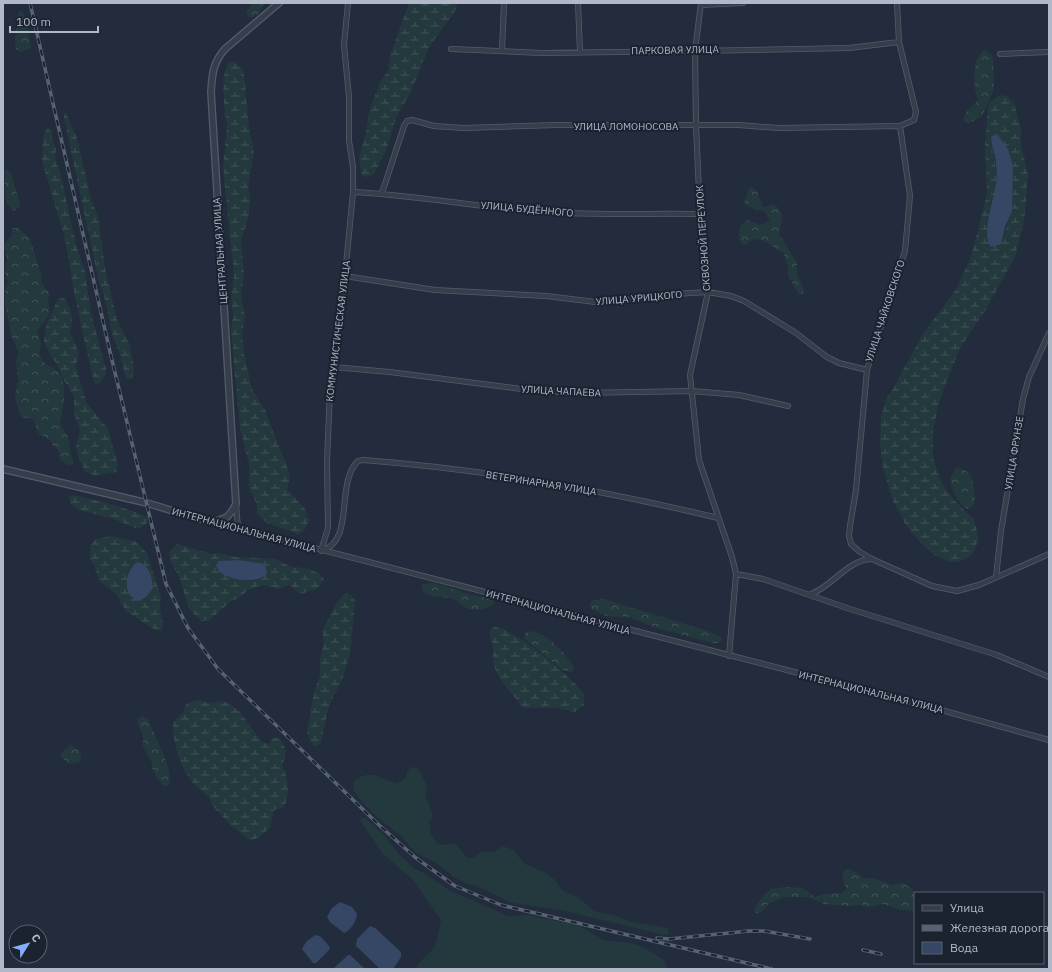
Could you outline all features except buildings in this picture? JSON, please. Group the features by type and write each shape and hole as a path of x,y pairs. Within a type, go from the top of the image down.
{"street":[{"name":"ЦЕНТРАЛЬНАЯ УЛИЦА","path":"238,528 211,100 212,76 218,56 279,3"},
{"name":"КОММУНИСТИЧЕСКАЯ УЛИЦА","path":"321,551 328,528 328,414 332,367 345,276 353,192 353,167 349,141 349,97 344,45 348,3"},
{"path":"502,50 504,3"},
{"path":"578,3 580,52"},
{"path":"701,4 744,3"},
{"path":"897,3 899,42 916,112 914,120 900,126"},
{"name":"СКВОЗНОЙ ПЕРЕУЛОК","path":"701,4 695,51 696,126 700,214 706,251 708,292 690,375 699,460 732,557 736,574 729,656"},
{"name":"ПАРКОВАЯ УЛИЦА","path":"450,49 502,50 542,53 695,51 850,48 899,42"},
{"path":"1000,54 1049,52"},
{"name":"УЛИЦА ЛОМОНОСОВА","path":"382,193 404,126 407,121 412,120 434,126 463,128 556,125 739,125 778,128 900,126"},
{"name":"УЛИЦА ЧАЙКОВСКОГО","path":"872,559 860,552 851,544 849,536 856,490 866,370 905,251 910,196 900,126"},
{"name":"УЛИЦА БУДЁННОГО","path":"353,192 382,193 530,211 584,214 700,214"},
{"name":"УЛИЦА УРИЦКОГО","path":"345,276 435,290 546,296 604,303 658,295 708,292 731,296 744,301 796,333 827,357 839,363 866,370"},
{"name":"УЛИЦА ФРУНЗЕ","path":"996,577 1001,531 1023,399 1029,377 1049,333"},
{"name":"УЛИЦА ЧАПАЕВА","path":"332,367 390,372 537,391 581,393 692,391 739,395 788,406"},
{"name":"ВЕТЕРИНАРНАЯ УЛИЦА","path":"321,551 329,548 337,540 341,529 350,472 358,461 363,460 415,464 561,484 718,518"},
{"name":"ИНТЕРНАЦИОНАЛЬНАЯ УЛИЦА","path":"3,470 150,504 206,521 934,708 1049,740"},
{"path":"206,521 217,521 227,517 236,504"},
{"path":"811,594 824,588 852,565 864,560 872,559 932,586 957,591 967,589 1049,554"},
{"path":"736,574 764,579 811,594 850,609 997,655 1049,677"}],"green space":[{"path":"253,3 264,3 258,14 253,17 248,17 246,12"},
{"path":"409,3 458,3 454,13 429,47 410,94 396,118 387,148 374,174 368,177 362,176 359,157 366,132 369,112 380,82 388,71 390,56"},
{"path":"21,10 26,22 31,48 21,52 16,49 15,40 19,11"},
{"path":"984,50 991,54 993,58 993,92 982,116 968,124 963,120 967,111 978,100 974,74 977,60"},
{"path":"233,61 242,68 244,73 249,128 254,152 248,186 250,197 249,214 241,242 244,273 241,297 245,316 242,335 244,354 252,389 265,410 289,472 290,477 287,489 305,509 309,520 304,531 298,534 267,523 257,514 257,504 249,488 249,464 240,429 231,330 233,314 231,298 234,276 223,168 227,125 224,107 223,79 228,63"},
{"path":"1001,95 1007,96 1014,103 1021,131 1021,144 1028,175 1024,222 1015,257 988,306 959,350 938,405 933,433 933,458 942,484 955,501 974,519 979,540 971,556 956,562 949,562 933,554 922,544 905,524 892,499 882,464 880,442 881,416 886,399 921,337 956,289 971,257 987,194 985,145 988,105 991,101","holes":["991,141 1013,166 1008,222 1001,244 988,218 994,199 996,180 995,160"]},
{"path":"65,113 77,138 91,199 98,216 105,268 117,320 130,345 134,370 132,379 126,379 119,352 113,337 104,295 99,282 64,118"},
{"path":"47,127 52,130 52,139 56,148 55,159 60,172 77,248 85,271 91,313 106,369 106,374 99,384 96,384 93,379 75,297 65,239 42,161 43,138"},
{"path":"8,170 11,174 20,203 19,207 14,211 8,204 5,193 5,171"},
{"path":"752,187 757,192 763,206 766,207 772,204 775,205 781,212 782,222 779,234 797,263 797,274 804,290 802,295 799,294 788,276 788,265 785,260 784,253 759,239 744,245 739,240 740,226 748,220 761,225 770,220 764,211 756,210 744,204 749,188"},
{"path":"13,228 19,228 30,239 42,277 41,283 50,294 48,299 50,314 37,331 41,344 39,353 46,365 54,368 60,374 63,381 64,398 60,423 69,440 70,451 73,458 73,463 69,466 60,459 58,449 53,446 50,440 39,434 33,419 21,417 15,398 18,380 16,361 19,353 11,335 5,302 5,291 8,282 5,272 7,259 4,245 11,236"},
{"path":"59,297 65,299 71,311 72,324 70,332 79,353 76,366 86,402 108,429 118,465 117,472 95,476 85,471 79,460 76,447 80,429 74,414 74,396 62,377 57,364 50,355 44,342 46,325"},
{"path":"956,468 967,472 974,486 975,503 968,509 964,507 955,495 951,485 951,476"},
{"path":"73,495 111,504 139,513 148,517 147,523 138,529 111,518 78,510 70,503 69,497"},
{"path":"111,536 135,541 147,553 161,597 160,607 163,625 161,631 155,630 126,611 116,594 99,581 95,567 90,559 90,546 96,539"},
{"path":"177,544 212,554 219,553 236,557 275,559 289,566 310,569 320,574 324,579 317,589 300,594 290,585 279,589 263,585 249,589 238,599 232,600 210,620 201,621 189,609 179,576 170,561 169,552","holes":["239,560 259,563 252,581 222,574 222,561"]},
{"path":"433,583 485,598 493,598 494,603 489,607 482,609 467,608 453,599 432,596 422,590 422,584"},
{"path":"346,593 352,596 355,601 350,654 343,678 329,705 322,739 320,744 314,747 308,737 307,732 314,692 320,676 320,659 324,641 322,631 338,601"},
{"path":"604,599 708,631 719,636 723,640 718,643 713,643 660,629 628,617 606,616 591,609 590,604 593,600"},
{"path":"494,627 503,629 514,635 542,654 578,686 584,694 584,705 575,712 557,708 525,708 521,705 500,679 494,666 490,631"},
{"path":"530,631 543,636 555,644 566,655 574,667 572,672 562,670 524,638 525,633"},
{"path":"197,700 210,703 221,701 229,703 239,711 263,743 269,744 273,738 279,737 284,745 285,758 282,766 288,786 286,802 284,807 274,810 270,827 261,836 252,841 226,821 212,805 210,799 193,783 181,763 174,738 173,722 182,714 186,704"},
{"path":"142,716 148,719 163,752 169,770 169,785 164,786 157,778 152,768 152,763 143,747 143,736 138,724 138,719"},
{"path":"70,745 79,751 81,756 80,762 70,764 61,757 62,752"},
{"path":"411,767 417,768 426,784 427,788 425,795 433,817 429,822 431,834 438,844 444,845 455,843 467,858 473,858 481,852 494,852 503,846 513,850 525,864 546,873 555,880 562,890 579,898 594,911 617,916 631,922 668,928 669,934 664,935 565,911 512,903 480,887 465,883 454,877 435,862 416,853 399,834 378,818 362,802 354,791 354,781 360,777 371,775 396,783 406,778 407,772"},
{"path":"365,818 383,834 400,855 415,869 426,874 449,890 508,916 527,915 578,925 604,940 630,943 643,947 664,960 668,969 416,969 434,947 441,920 413,880 383,854 359,819"},
{"path":"850,869 865,878 876,879 892,885 903,883 914,893 914,911 901,910 883,904 871,907 860,905 848,906 824,904 808,897 784,897 768,904 761,913 756,913 754,908 763,896 771,889 787,887 803,888 815,897 825,894 842,893 846,889 842,875 845,870"}],"water":[{"path":"998,135 1008,149 1013,166 1012,211 1005,227 1001,244 991,247 988,242 987,227 996,184 996,161 992,144 992,136"},
{"path":"239,560 265,564 267,573 256,579 239,580 224,574 218,570 216,565 219,561"},
{"path":"137,562 148,568 153,588 146,597 139,601 129,594 127,589 130,571"},
{"path":"340,902 352,907 357,914 353,925 344,933 330,922 327,917 332,908"},
{"path":"370,926 375,928 401,952 401,957 393,969 380,969 356,946 357,939"},
{"path":"315,935 320,936 330,947 329,950 316,963 313,963 302,949 306,942"},
{"path":"348,955 350,955 365,969 333,969"}],"railway":[{"path":"30,3 111,356 166,584 188,628 218,669 380,826 416,858 455,886 501,905 772,969"},
{"path":"657,938 669,939 749,931 764,931 810,939"},
{"path":"863,950 881,954"}]}
